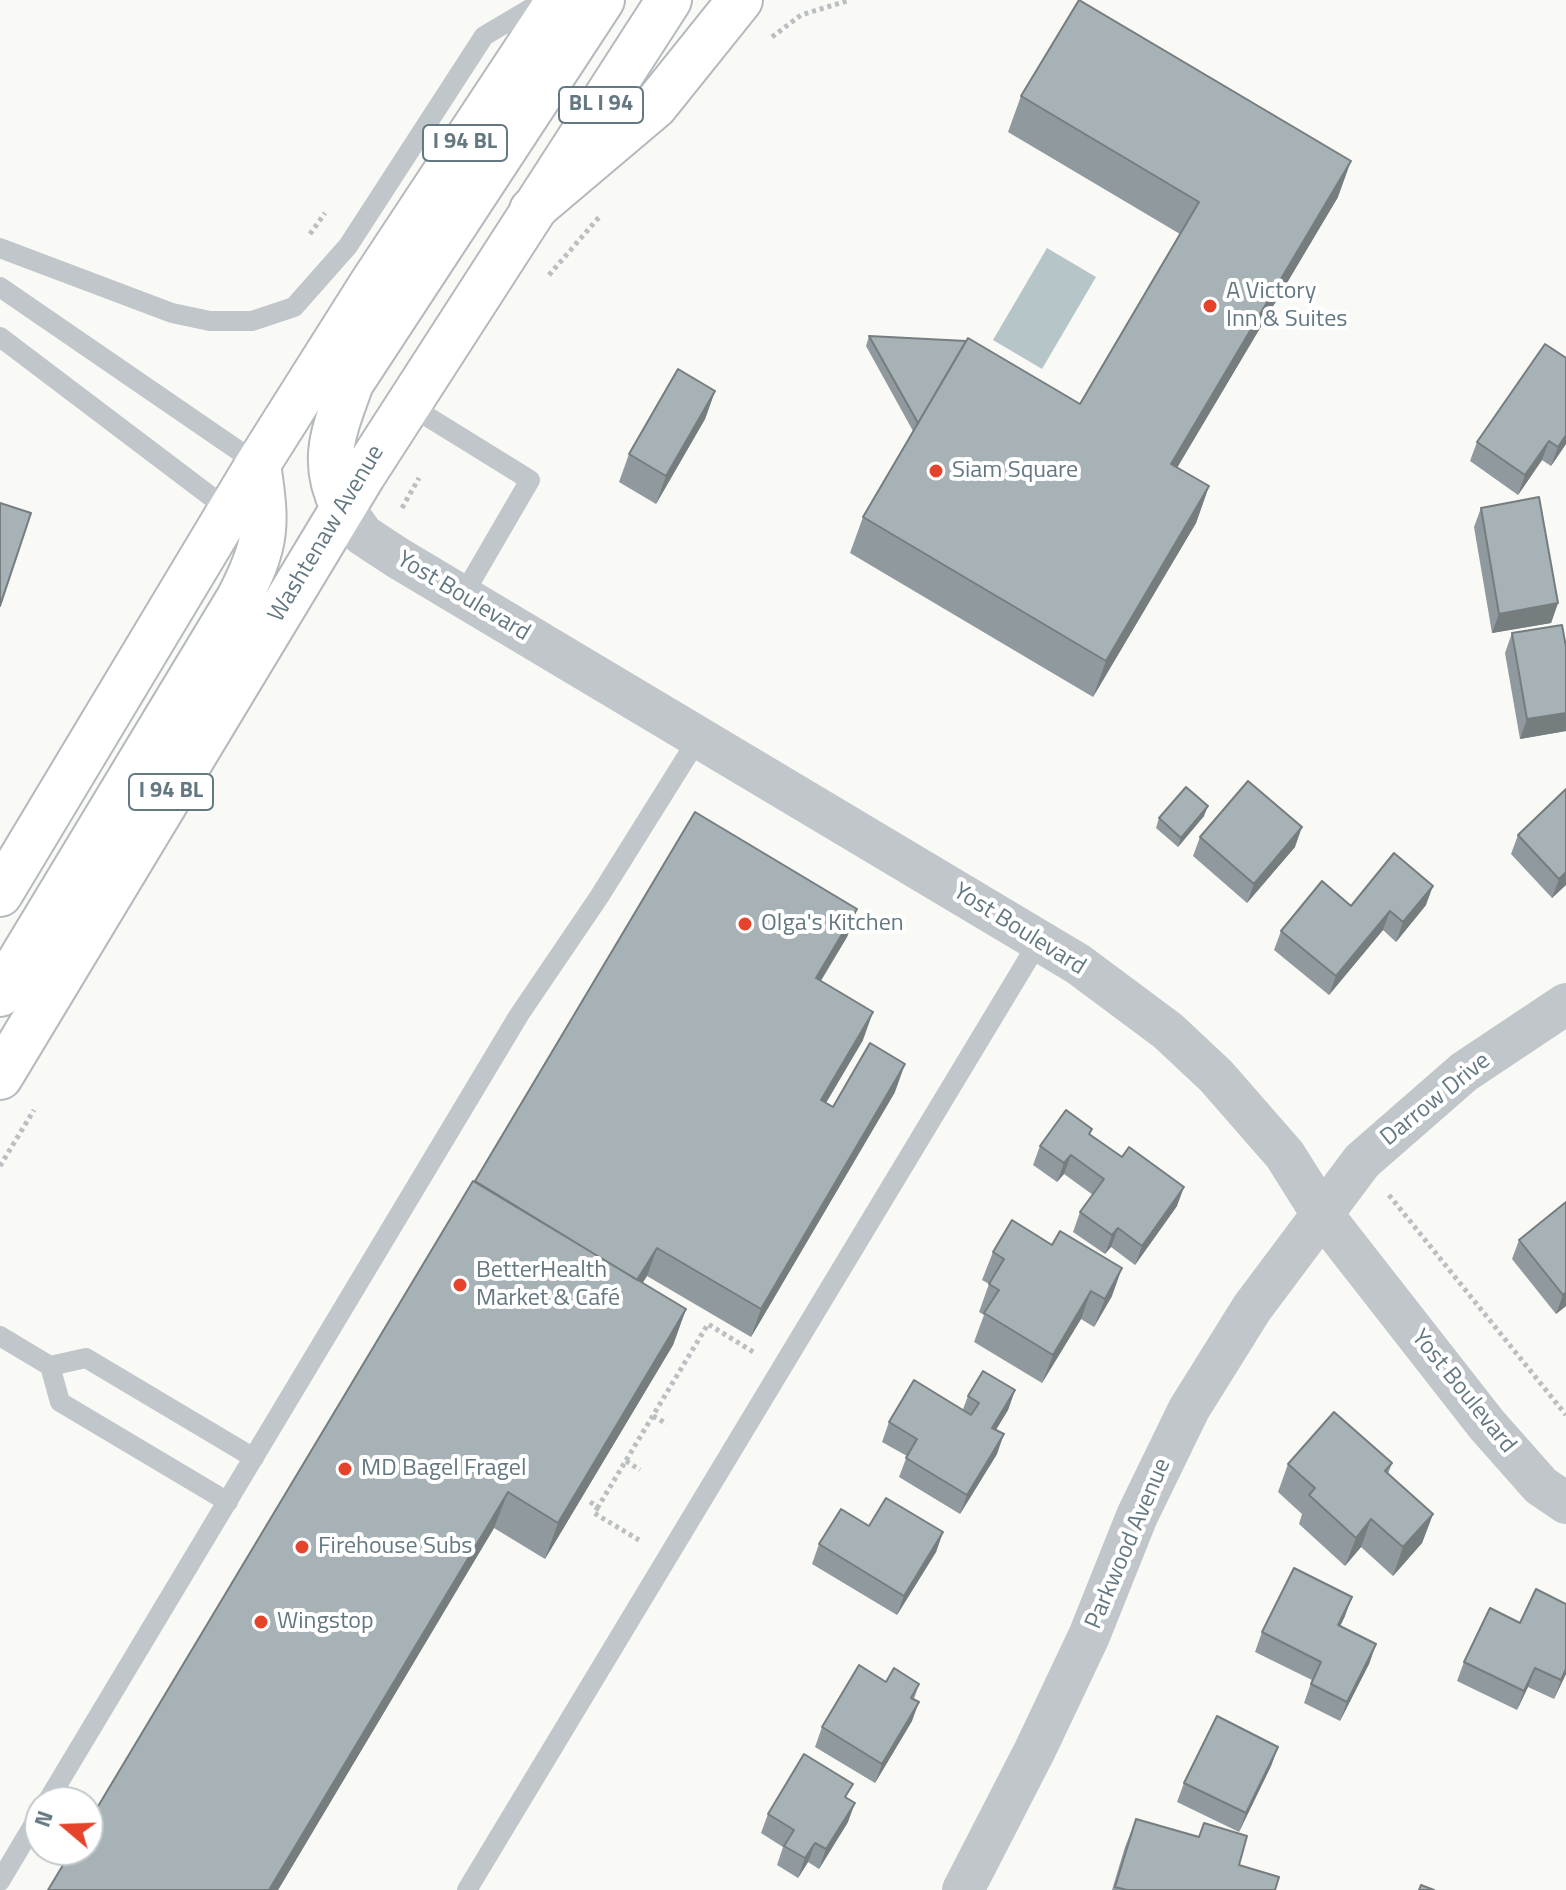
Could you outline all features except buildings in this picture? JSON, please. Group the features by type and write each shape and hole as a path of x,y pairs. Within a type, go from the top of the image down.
{"main road":[{"name":"I 94 BL","path":"0,894 258,464 371,285 559,0"},
{"path":"343,507 332,485 330,443 351,383 602,0"},
{"name":"Washtenaw Avenue","path":"0,1077 343,507 669,0"},
{"name":"I 94 BL","path":"532,210 655,106 740,0"},
{"path":"0,994 239,598 261,556 266,517 258,464"}],"street":[{"name":"Yost Boulevard","path":"343,507 363,535 1078,964 1168,1031 1216,1076 1285,1155 1322,1214 1487,1425 1541,1486 1566,1503"},
{"name":"Darrow Drive","path":"1322,1214 1362,1161 1464,1072 1566,1004"},
{"name":"Parkwood Avenue","path":"963,1890 1089,1636 1137,1516 1189,1409 1252,1308 1322,1214"}],"lane":[{"path":"0,248 172,313 210,321 252,321 294,307 348,246 484,36 545,0"},
{"path":"0,287 258,464"},
{"path":"0,337 230,511"},
{"path":"407,404 530,480 462,597"},
{"path":"57,1786 527,1002 608,884 699,737"},
{"path":"467,1890 1039,941"},
{"path":"0,1336 50,1366 86,1358 254,1458"},
{"path":"50,1366 60,1402 228,1502"},
{"path":"0,1881 24,1841"}],"path":[{"path":"399,512 425,468"},
{"path":"1384,1190 1566,1415"},
{"path":"642,1542 594,1513 708,1324 756,1353"},
{"path":"653,1416 667,1424"},
{"path":"626,1461 640,1470"},
{"path":"590,1502 598,1507"}],"shaded area":[{"path":"1047,248 1096,277 1042,369 993,340"}],"place":[{"name":"A Victory Inn & Suites","path":"1210,306"},
{"name":"Siam Square","path":"936,471"},
{"name":"Olga's Kitchen","path":"745,924"},
{"name":"BetterHealth Market & Café","path":"460,1285"},
{"name":"MD Bagel Fragel","path":"345,1469"},
{"name":"Firehouse Subs","path":"302,1547"},
{"name":"Wingstop","path":"261,1622"}]}
